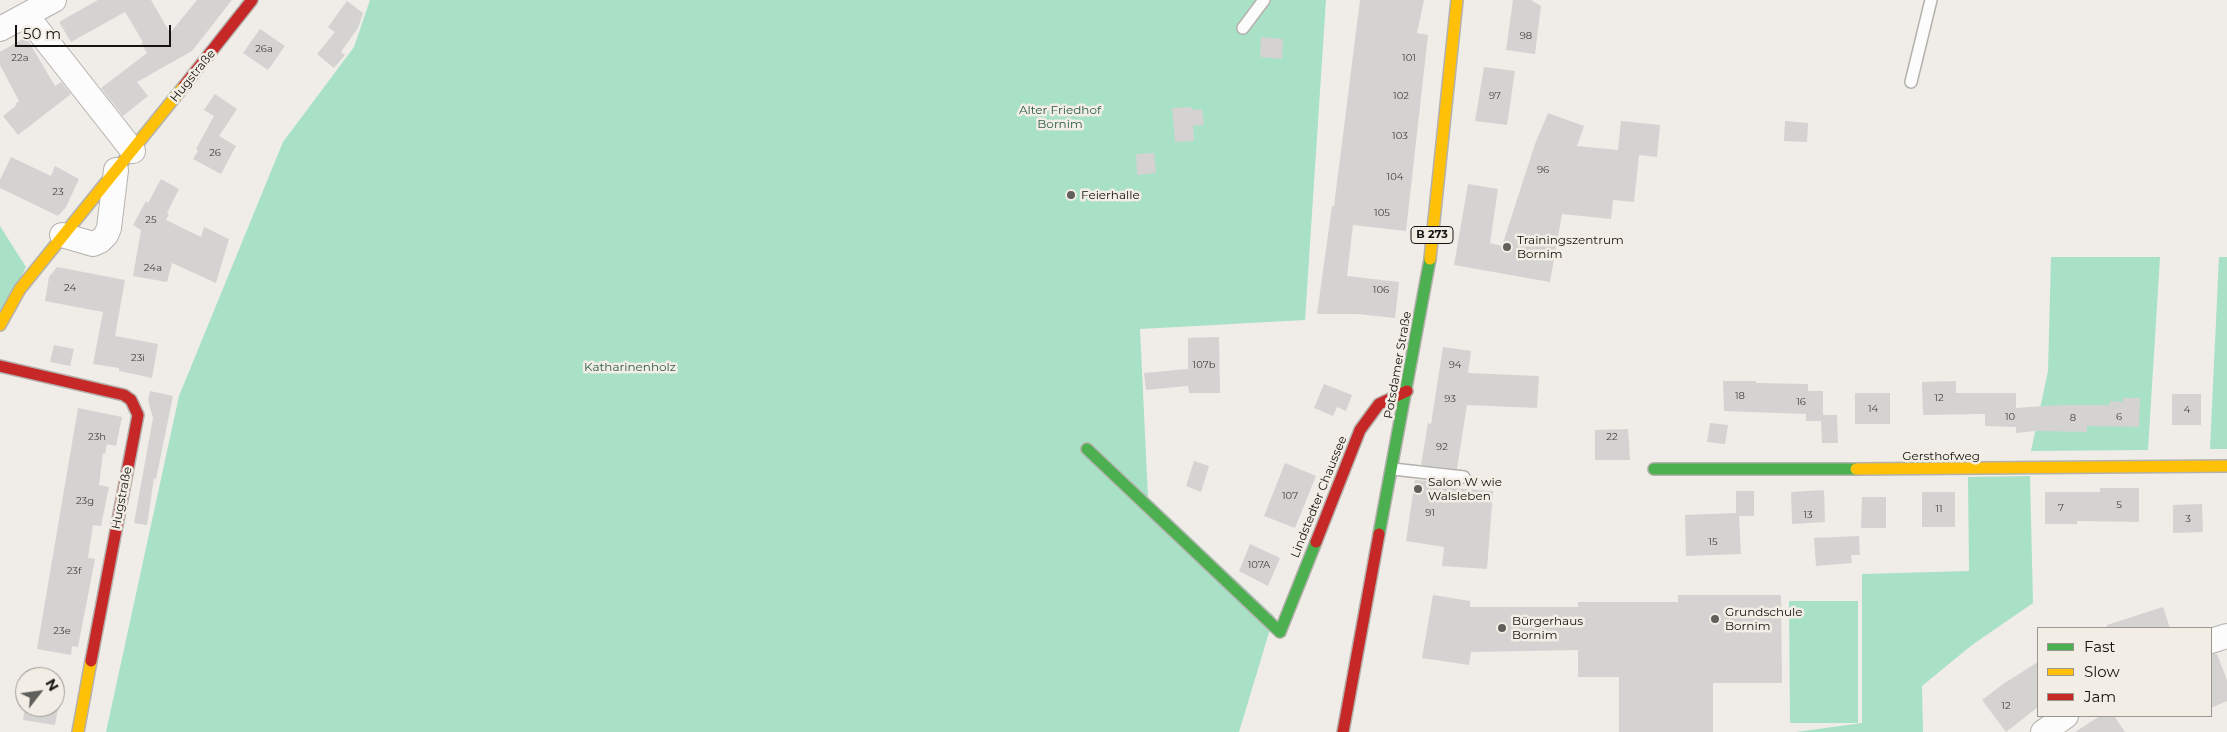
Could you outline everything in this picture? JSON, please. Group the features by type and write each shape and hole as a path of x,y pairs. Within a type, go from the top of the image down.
{"street":[{"path":"0,29 54,0"},
{"name":"Hugstraße","path":"0,325 20,289 62,235 133,151 252,0"},
{"name":"Potsdamer Straße","path":"1343,732 1393,469 1429,264 1457,0"},
{"path":"26,15 133,151"},
{"path":"62,235 93,244 106,235 109,228 116,170"},
{"name":"Hugstraße","path":"0,366 124,395 131,400 138,416 78,732"},
{"name":"Lindstedter Chaussee","path":"1087,449 1280,632 1360,430 1379,404 1407,391"},
{"name":"Gersthofweg","path":"1654,469 2001,469 2227,466"},
{"path":"2212,641 2227,636"},
{"path":"2043,732 2065,717"}],"lane":[{"path":"1243,28 1264,0"},
{"path":"1910,82 1931,0"},
{"path":"1393,469 1464,477"}],"green space":[{"name":"Katharinenholz","path":"370,0 1326,0 1305,320 1140,329 1148,497 1274,616 1239,732 106,732 179,396 283,142 354,47"},
{"path":"0,226 26,267 0,320"},
{"path":"2051,257 2160,257 2148,450 2031,451 2048,371"},
{"path":"2219,257 2227,257 2227,449 2210,449"},
{"path":"2030,476 2033,603 1972,645 1922,686 1923,732 1796,732 1862,723 1862,574 1969,571 1968,477"},
{"path":"1789,601 1858,601 1858,723 1790,723"}],"building":[{"path":"98,0 151,0 170,33 197,0 232,0 192,51 137,82 148,96 123,116 101,88 147,53 141,43 143,42 125,12 71,42 59,22"},
{"path":"1360,0 1424,0 1417,33 1428,35 1406,231 1353,225 1347,276 1399,282 1395,318 1357,314 1317,314 1332,206 1334,206"},
{"path":"1513,0 1531,0 1541,6 1535,54 1506,50"},
{"path":"347,1 363,13 358,28 341,52 345,55 334,68 317,54 335,32 328,27"},
{"path":"260,29 285,46 268,70 243,53"},
{"path":"26,37 55,86 61,82 71,94 18,135 3,116 17,105 15,104 19,101 0,65 0,52"},
{"path":"1261,37 1283,39 1282,59 1260,57"},
{"path":"1484,67 1515,71 1507,125 1475,121"},
{"path":"215,94 237,109 219,136 236,146 221,174 193,159 198,151 196,149 214,116 204,110"},
{"path":"1192,107 1193,110 1202,109 1204,125 1193,126 1194,141 1175,142 1172,108"},
{"path":"1548,113 1584,126 1577,146 1618,150 1621,121 1660,125 1657,157 1639,155 1634,202 1613,200 1611,219 1562,214 1550,282 1454,265 1468,184 1498,189 1490,243 1502,246 1535,144"},
{"path":"1785,121 1808,123 1807,142 1784,141"},
{"path":"1154,153 1156,173 1137,175 1136,154"},
{"path":"11,157 51,176 55,166 79,179 66,207 58,216 0,188 0,180"},
{"path":"161,179 179,189 167,213 169,214 166,220 201,237 204,227 229,239 216,283 172,263 167,282 133,276 141,230 133,225"},
{"path":"57,267 125,280 115,336 158,344 152,378 119,371 119,368 93,364 103,312 45,301 49,277"},
{"path":"1219,337 1220,393 1189,393 1188,386 1146,390 1144,373 1188,369 1188,338"},
{"path":"54,345 74,349 70,366 50,362"},
{"path":"1443,347 1471,351 1468,373 1539,376 1537,408 1467,405 1457,469 1421,465 1428,423 1431,424"},
{"path":"1723,381 1808,384 1808,391 1823,391 1823,415 1837,415 1838,443 1822,443 1821,421 1806,421 1806,414 1724,411"},
{"path":"1956,381 1956,393 2016,393 2016,408 2059,405 2110,405 2110,401 2123,402 2123,398 2140,398 2139,427 2087,426 2087,432 2035,431 2016,433 2016,427 1985,426 1985,414 1923,415 1922,382"},
{"path":"1324,384 1352,395 1346,411 1337,407 1333,416 1314,408"},
{"path":"150,391 173,396 156,479 154,478 147,525 134,523 153,418 148,400"},
{"path":"1855,393 1890,393 1890,424 1855,424"},
{"path":"2172,394 2201,394 2201,425 2172,425"},
{"path":"78,408 122,417 116,446 107,444 105,454 103,453 99,485 109,487 101,526 93,525 88,558 95,559 78,647 72,646 71,655 37,649"},
{"path":"1710,423 1728,425 1725,444 1707,442"},
{"path":"1628,429 1630,460 1595,460 1595,430"},
{"path":"1194,461 1209,466 1201,492 1186,486"},
{"path":"1285,463 1316,476 1295,528 1264,516"},
{"path":"1415,480 1454,483 1454,488 1493,491 1487,569 1442,566 1444,547 1406,541"},
{"path":"2100,488 2139,488 2139,522 2077,521 2077,524 2045,524 2045,492 2100,492"},
{"path":"1824,490 1825,522 1792,524 1791,492"},
{"path":"1736,491 1754,491 1754,516 1739,516 1741,554 1686,556 1685,515 1736,513"},
{"path":"1922,492 1955,492 1955,527 1922,527"},
{"path":"1862,497 1886,497 1886,528 1861,528"},
{"path":"2202,504 2203,532 2173,533 2173,505"},
{"path":"1859,536 1860,555 1851,555 1852,563 1816,566 1814,538"},
{"path":"1250,544 1280,558 1268,586 1239,571"},
{"path":"1433,595 1470,601 1470,607 1578,607 1578,602 1678,602 1678,595 1781,595 1782,683 1713,683 1713,732 1619,732 1619,677 1578,677 1578,650 1471,652 1469,665 1422,658"},
{"path":"2163,607 2170,627 2107,627 2107,625"},
{"path":"2212,654 2217,654 2227,680 2227,701 2212,708"},
{"path":"2037,663 2037,708 2006,732 1982,700"},
{"path":"23,717 56,717 55,725 23,720"},
{"path":"2098,717 2115,717 2125,732 2075,732"}],"traffic: fast":[{"path":"1379,534 1430,259"},
{"path":"1087,449 1280,632 1316,542"},
{"path":"1654,469 1856,469"}],"traffic: slow":[{"path":"1430,259 1457,0"},
{"path":"0,325 20,289 184,86"},
{"path":"1856,469 2227,466"},
{"path":"78,732 91,661"}],"traffic: jam":[{"path":"184,86 252,0"},
{"path":"0,366 124,395 131,400 138,415 91,661"},
{"path":"1316,542 1360,430 1379,404 1407,391"},
{"path":"1343,732 1379,534"}],"place":[{"name":"Feierhalle","path":"1071,195"},
{"name":"Trainingszentrum Bornim","path":"1507,247"},
{"name":"Salon W wie Walsleben","path":"1418,489"},
{"name":"Grundschule Bornim","path":"1715,619"},
{"name":"Bürgerhaus Bornim","path":"1502,628"}],"park label":[{"name":"Alter Friedhof Bornim","path":"1060,117"}]}
